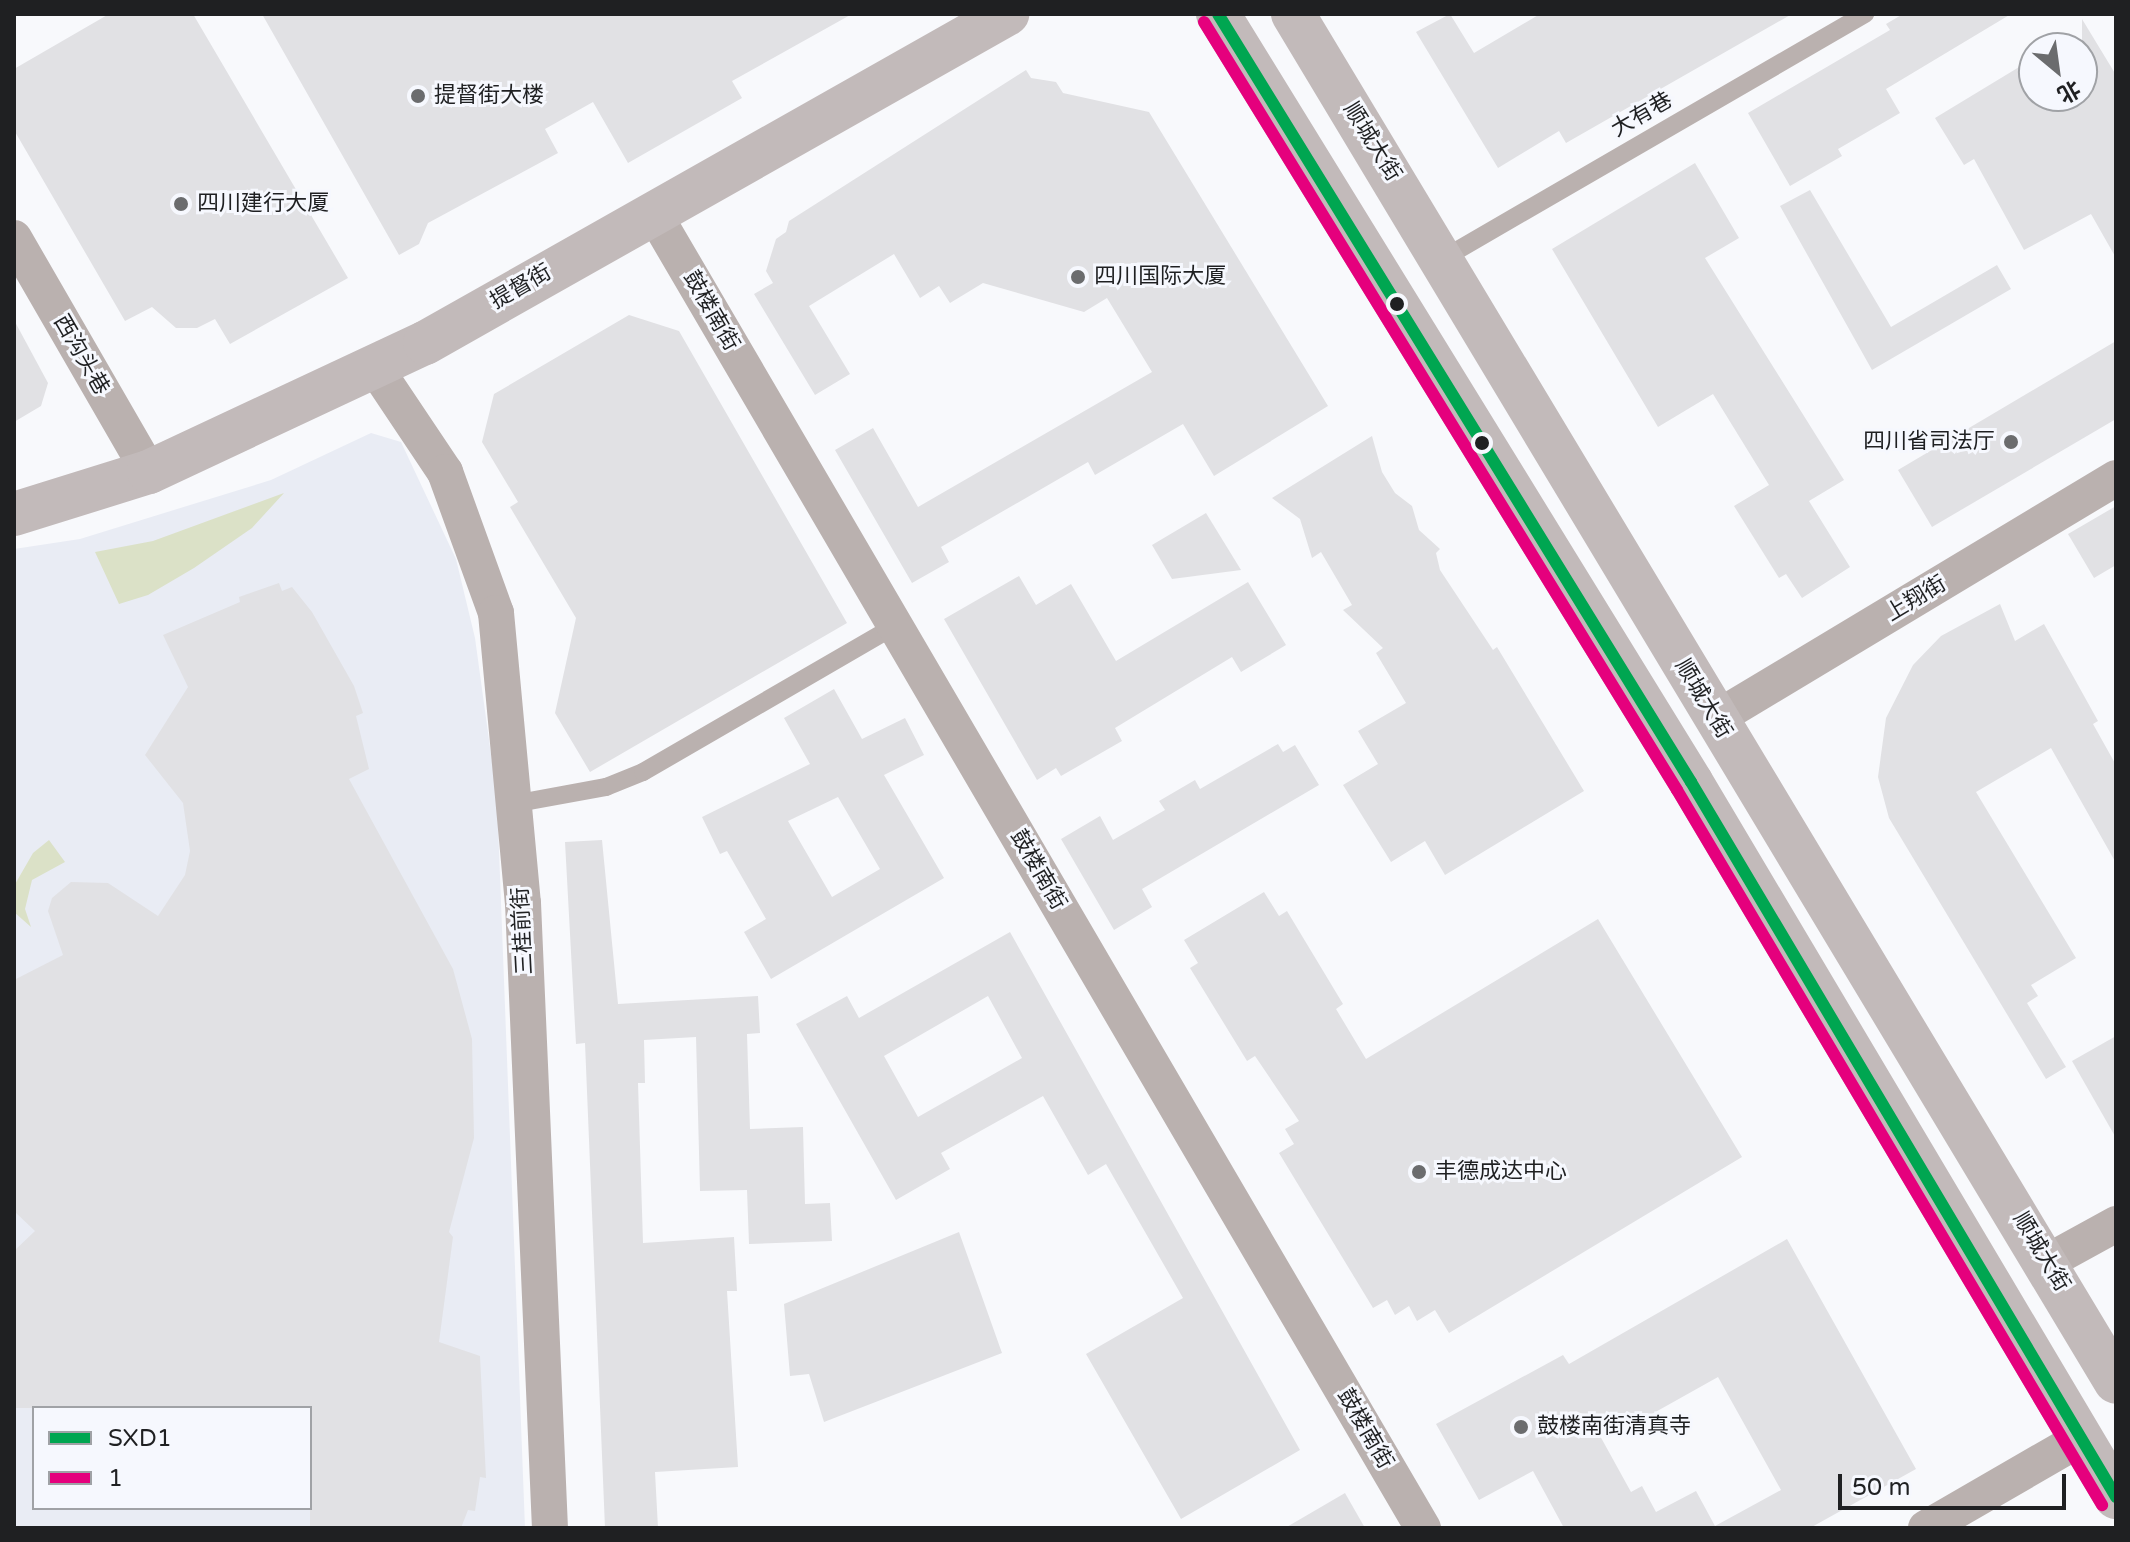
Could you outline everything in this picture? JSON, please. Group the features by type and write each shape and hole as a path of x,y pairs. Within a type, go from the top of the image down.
{"main road":[{"name":"提督街","path":"14,514 149,472 425,343 1007,14"},
{"path":"1218,14 1691,782 2116,1497"},
{"name":"顺城大街","path":"1293,14 1444,258 1715,719 2047,1262 2116,1382"}],"street":[{"name":"鼓楼南街","path":"653,212 1423,1528"},
{"name":"西沟头巷","path":"14,238 149,472"},
{"name":"三桂前街","path":"374,366 445,472 496,613 523,903 550,1528"},
{"name":"上翔街","path":"1715,719 2116,478"},
{"path":"2047,1262 2116,1224"},
{"path":"1926,1528 2082,1438"}],"lane":[{"name":"大有巷","path":"1444,258 1865,14"},
{"path":"513,804 606,787 643,772 895,626"}],"shaded area":[{"path":"371,433 401,442 456,559 475,638 497,798 525,1528 14,1528 14,549 80,539 271,480"}],"green space":[{"path":"284,493 252,528 194,568 148,595 119,604 95,552 153,541"},
{"path":"49,840 65,862 32,880 25,909 31,927 14,912 14,886 33,853"}],"building":[{"name":"四川建行大厦","path":"109,14 193,14 348,278 230,344 215,319 197,328 176,328 152,307 125,321 14,130 14,69"},
{"path":"262,14 852,14 732,81 742,98 628,163 593,102 545,129 558,153 428,223 419,244 399,255"},
{"path":"1450,14 1474,53 1540,14 1792,14 1566,143 1559,131 1498,168 1416,32"},
{"path":"1903,14 2011,14 1886,89 1900,113 1838,149 1842,156 1790,186 1748,113 1890,30 1886,24"},
{"path":"2082,19 2090,32 2082,32"},
{"path":"2098,45 2116,75 2116,258 2091,214 2024,250 1974,159 1964,165 1935,118 2018,68 2018,112 2098,112"},
{"name":"四川国际大厦","path":"1026,70 1031,78 1056,82 1063,93 1149,112 1328,406 1214,476 1183,424 1095,475 1088,462 941,547 949,562 912,583 835,450 873,428 918,507 1152,372 1107,298 1084,312 983,283 950,303 939,286 920,298 894,254 809,306 850,374 815,395 754,294 773,283 766,271 776,239 786,232 789,221"},
{"path":"1695,163 1739,238 1705,258 1844,480 1809,501 1850,567 1802,598 1786,574 1779,578 1734,506 1769,485 1713,394 1658,427 1552,249"},
{"path":"1810,190 1891,327 1997,265 2011,289 1872,370 1780,206"},
{"path":"629,315 679,331 847,623 590,772 555,713 576,618 510,507 518,502 482,442 494,394"},
{"path":"14,320 48,383 41,406 14,422"},
{"name":"四川省司法厅","path":"2116,341 2116,419 1932,527 1898,470"},
{"path":"1372,436 1382,472 1395,493 1412,506 1419,530 1440,549 1436,553 1440,570 1493,650 1497,647 1584,791 1445,875 1425,841 1391,862 1343,785 1378,764 1358,731 1406,703 1376,653 1383,648 1343,610 1352,605 1321,552 1312,558 1300,519 1272,498"},
{"path":"2116,506 2116,565 2094,578 2068,534"},
{"path":"1206,513 1241,570 1172,579 1152,545"},
{"path":"1019,576 1036,605 1071,584 1116,661 1248,582 1286,645 1241,672 1232,657 1115,728 1122,741 1061,776 1056,768 1037,780 944,619"},
{"path":"279,583 282,591 292,587 312,612 354,686 363,713 356,716 369,769 349,779 453,969 472,1039 474,1138 449,1232 453,1237 439,1342 480,1356 486,1478 480,1477 475,1511 468,1510 461,1528 310,1528 312,1406 14,1408 14,1251 35,1231 14,1211 14,980 63,955 48,911 52,898 71,882 108,883 158,916 185,875 190,851 183,803 145,755 188,687 163,635 240,602 239,597"},
{"path":"2000,604 2015,641 2044,624 2098,721 2093,724 2116,765 2116,863 2051,748 1976,792 2076,958 2031,985 2038,996 2027,1003 2066,1067 2046,1079 1889,818 1878,777 1886,718 1913,665 1941,636"},
{"path":"834,689 862,739 905,718 924,755 884,775 944,878 771,979 744,932 766,919 727,851 720,854 702,817 810,764 784,718","holes":["838,797 880,869 832,897 788,821"]},
{"path":"1278,744 1283,752 1295,745 1319,785 1142,889 1152,907 1114,930 1061,839 1100,816 1113,840 1165,810 1159,801 1195,780 1200,789"},
{"path":"602,840 618,1004 758,996 760,1033 747,1034 750,1129 803,1127 805,1204 830,1203 832,1241 749,1244 747,1190 700,1191 696,1037 644,1040 645,1083 638,1083 643,1243 734,1237 737,1291 727,1291 738,1467 655,1472 658,1528 605,1528 585,1043 576,1044 565,842"},
{"path":"1264,892 1279,916 1287,911 1343,1004 1336,1009 1366,1059 1598,919 1742,1157 1449,1333 1435,1310 1417,1321 1409,1306 1395,1315 1387,1300 1373,1308 1279,1153 1294,1144 1285,1129 1299,1121 1255,1056 1247,1061 1190,968 1198,963 1184,940"},
{"path":"1010,932 1300,1450 1181,1519 1086,1354 1183,1298 1106,1164 1088,1175 1043,1096 941,1153 950,1169 896,1200 796,1024 847,996 859,1018","holes":["988,996 1022,1058 918,1117 884,1056"]},
{"path":"2116,1036 2116,1138 2072,1061"},
{"path":"959,1232 1002,1353 824,1422 809,1374 790,1376 784,1304"},
{"path":"1787,1239 1916,1469 1810,1528 1564,1528 1533,1471 1479,1500 1436,1424 1563,1355 1569,1364","holes":["1718,1377 1781,1490 1715,1526 1696,1491 1656,1512 1642,1486 1631,1492 1599,1434 1639,1412 1643,1419"]},
{"path":"1345,1493 1365,1528 1285,1528"}],"transit line":[{"name":"SXD1","path":"1218,14 1691,782 2116,1497"},
{"name":"1","path":"1204,22 1677,790 2102,1505"}],"place":[{"name":"提督街大楼","path":"418,96"},
{"name":"四川建行大厦","path":"181,204"},
{"name":"四川国际大厦","path":"1078,277"},
{"name":"四川省司法厅","path":"2011,442"},
{"name":"丰德成达中心","path":"1419,1172"},
{"name":"鼓楼南街清真寺","path":"1521,1427"}]}
